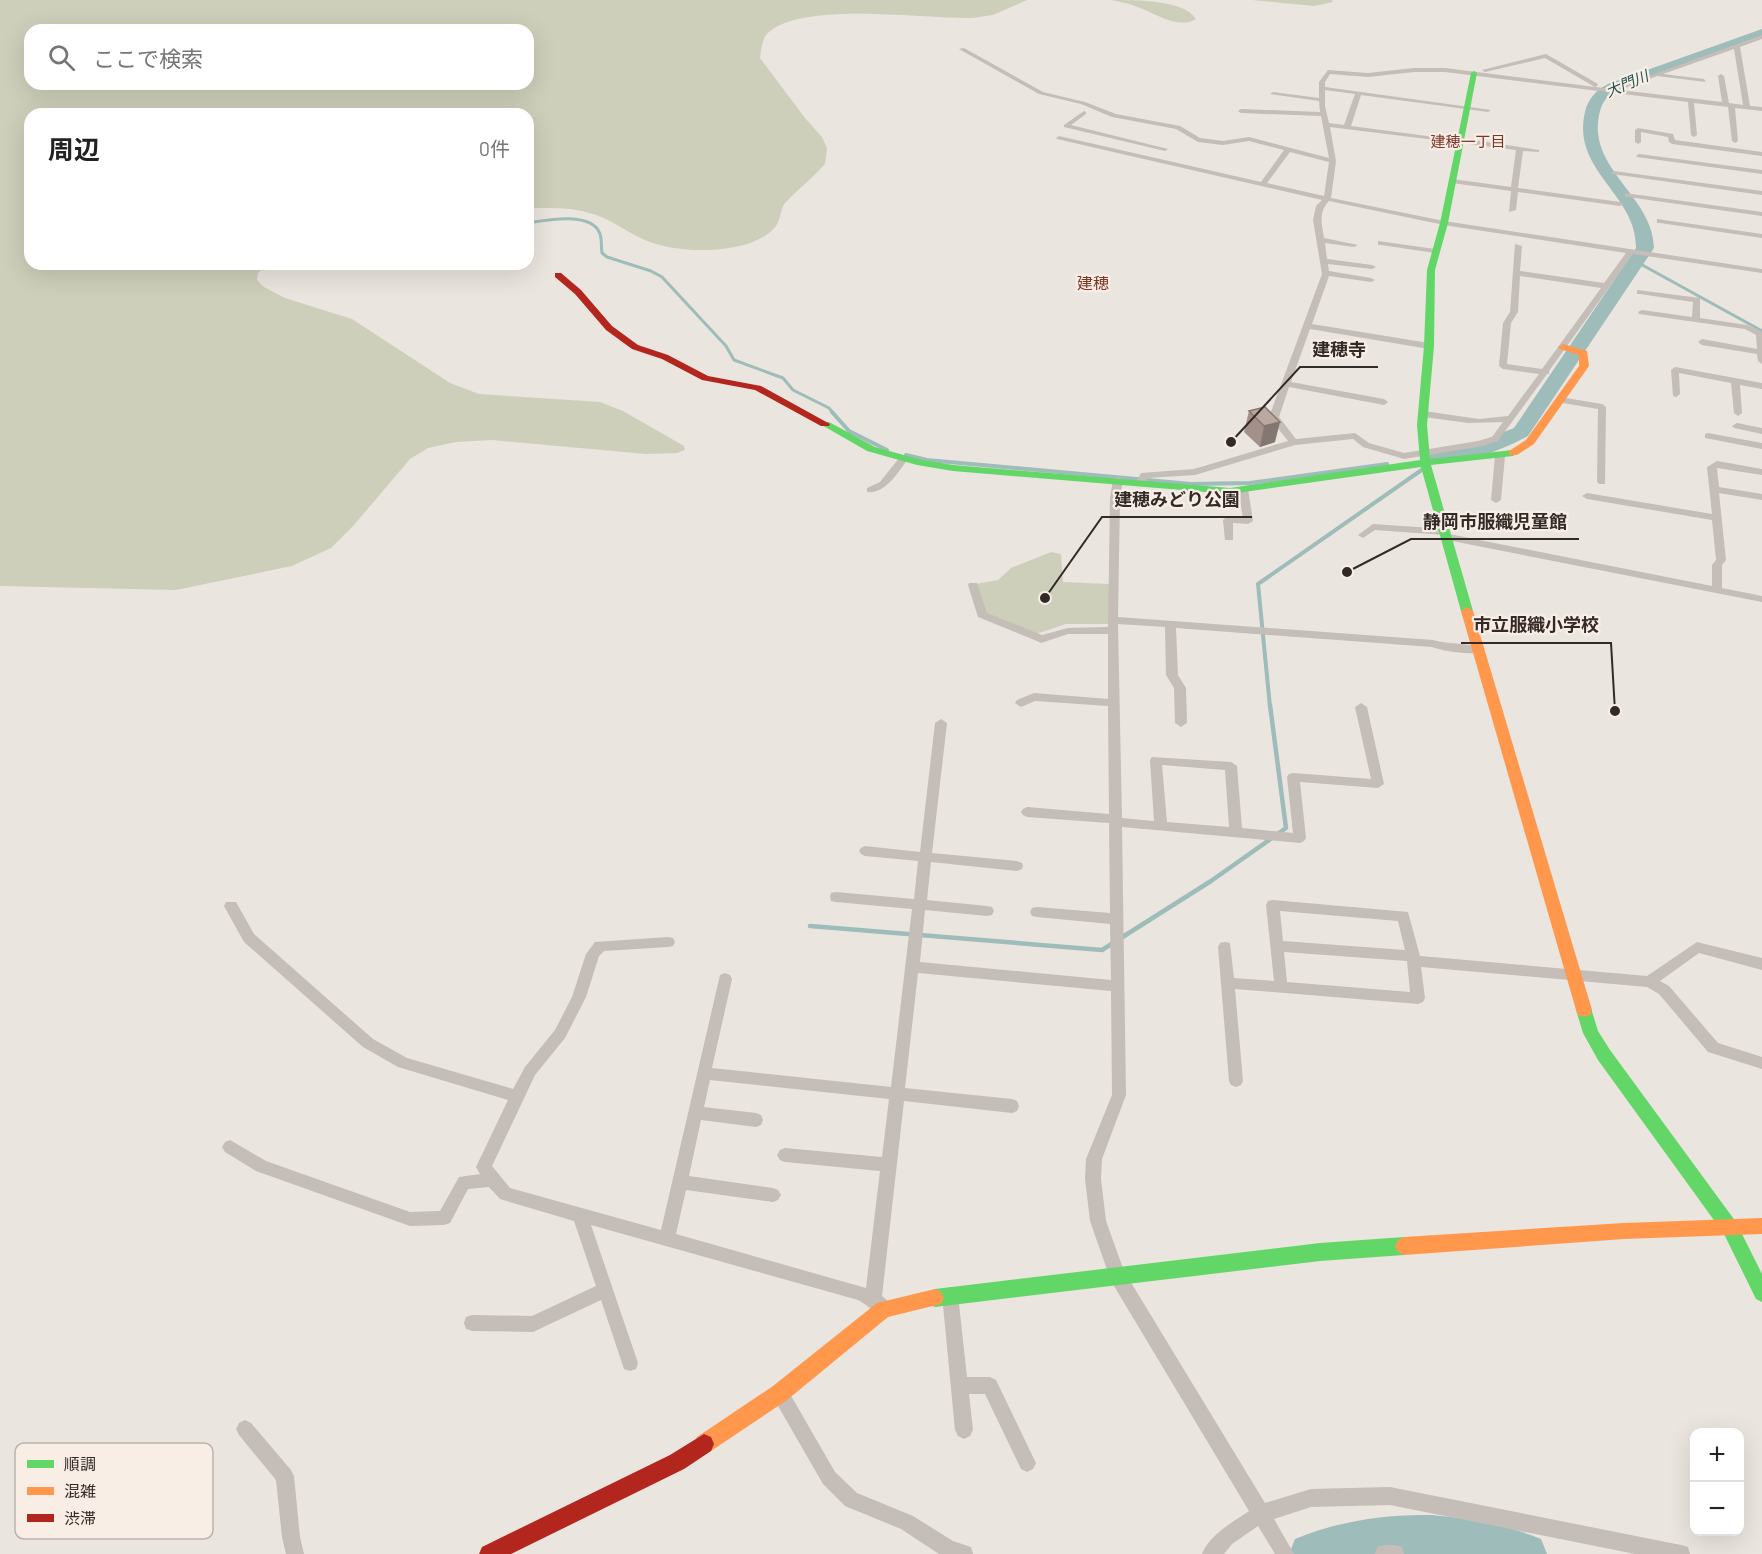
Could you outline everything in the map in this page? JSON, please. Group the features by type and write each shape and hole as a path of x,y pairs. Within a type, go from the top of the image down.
{"street":[{"path":"1614,90 1762,37"},
{"path":"1737,46 1747,107"},
{"path":"962,49 1018,79 1028,87 1051,96 1083,103 1114,116 1178,127 1198,140 1223,143 1249,139 1333,161"},
{"path":"1469,72 1513,65 1546,56 1603,89"},
{"path":"1294,442 1274,417 1309,326 1326,273 1317,212 1327,199 1333,161 1323,114 1323,78 1328,72 1368,75 1414,70 1469,72 1762,109"},
{"path":"1469,72 1467,107 1444,223 1431,270 1429,346 1422,425 1424,458 1592,1033 1604,1055 1730,1227 1762,1293"},
{"path":"1656,75 1704,81"},
{"path":"1721,76 1736,141"},
{"path":"1322,88 1488,110"},
{"path":"1347,127 1359,93"},
{"path":"1273,94 1323,100"},
{"path":"1691,100 1694,135"},
{"path":"1241,111 1323,114"},
{"path":"1084,113 1066,126 1080,129 1089,123 1171,142 1154,159"},
{"path":"1326,124 1537,151"},
{"path":"1638,142 1638,130 1671,135 1672,142 1762,154"},
{"path":"1059,138 1444,223 1762,271"},
{"path":"1512,210 1520,148"},
{"path":"1263,184 1288,149"},
{"path":"1639,156 1762,172"},
{"path":"1614,173 1762,193"},
{"path":"1452,181 1620,204"},
{"path":"1628,195 1762,214"},
{"path":"1660,221 1762,236"},
{"path":"1320,240 1354,245"},
{"path":"1381,243 1435,251"},
{"path":"1518,246 1514,312 1507,323 1503,366 1546,372"},
{"path":"558,275 578,292 609,328 635,347 665,357 705,378 758,388 871,449 903,459 953,468 1141,482 1186,489 1243,489 1424,458 1494,439 1546,372 1631,251"},
{"path":"1325,261 1372,267"},
{"path":"1326,273 1371,280"},
{"path":"1516,273 1606,286"},
{"path":"1640,292 1697,300 1695,320"},
{"path":"1642,312 1747,327 1760,334 1762,355 1702,342"},
{"path":"1309,326 1429,346"},
{"path":"1141,482 1144,475 1195,472 1294,442 1355,436 1366,445 1404,456 1424,458 1500,456 1513,453 1530,442 1584,366 1584,353 1563,347"},
{"path":"1676,394 1675,370 1762,386"},
{"path":"1735,381 1738,413"},
{"path":"1286,384 1384,402"},
{"path":"1560,400 1602,407 1602,482"},
{"path":"1424,414 1459,419 1502,421 1511,418"},
{"path":"1737,426 1762,431"},
{"path":"1707,436 1762,446"},
{"path":"1496,500 1500,456"},
{"path":"870,490 883,484 903,459"},
{"path":"1718,590 1718,565 1721,560 1712,467 1717,464 1762,472"},
{"path":"1118,480 1115,498 1113,625 1119,1095 1095,1159 1093,1179 1098,1221 1117,1275 1285,1554"},
{"path":"1229,538 1228,520 1248,521 1243,489"},
{"path":"1714,489 1762,497"},
{"path":"1587,496 1717,518"},
{"path":"1363,535 1373,527 1447,535 1762,599"},
{"path":"973,585 982,615 1041,639 1068,631 1113,625 1170,624 1433,644 1441,647 1479,650"},
{"path":"1170,624 1172,675 1180,688 1180,723"},
{"path":"1021,704 1034,697 1114,704"},
{"path":"1027,812 1300,838 1293,777 1378,784 1361,707"},
{"path":"489,1554 677,1462 780,1393 878,1304 889,1165 941,723"},
{"path":"1161,826 1156,760 1231,766 1236,833"},
{"path":"865,851 1017,866"},
{"path":"836,897 987,911"},
{"path":"1228,983 1418,998 1413,958 1403,916 1273,905 1281,987"},
{"path":"231,906 249,938 368,1043 403,1063 517,1096"},
{"path":"1037,912 1116,919"},
{"path":"668,942 600,946 593,954 579,997 560,1034 530,1071 484,1167 505,1194 667,1239 878,1304 1320,1252 1624,1231 1762,1226"},
{"path":"1277,946 1649,982 1664,990 1713,1048 1762,1063"},
{"path":"1225,947 1236,1081"},
{"path":"1649,982 1697,947 1762,964"},
{"path":"912,967 1116,986"},
{"path":"667,1239 725,979"},
{"path":"704,1073 1012,1106"},
{"path":"695,1113 756,1120"},
{"path":"230,1147 261,1166 410,1219 444,1218 464,1182 492,1180"},
{"path":"785,1155 889,1165"},
{"path":"679,1182 773,1195"},
{"path":"580,1215 630,1363"},
{"path":"472,1323 533,1324 604,1290"},
{"path":"950,1295 964,1430"},
{"path":"959,1385 990,1386 1027,1463"},
{"path":"780,1393 829,1478 851,1500 907,1522 948,1549 964,1554"},
{"path":"245,1429 285,1476 291,1537 295,1554"},
{"path":"1211,1554 1226,1538 1260,1514 1311,1498 1390,1496 1681,1554"},
{"path":"1384,1554 1395,1554"}],"green space":[{"path":"0,0 1027,0 993,15 972,18 862,14 804,18 782,24 766,35 760,58 822,137 827,148 825,164 786,202 776,225 769,233 757,240 726,249 690,250 658,245 588,212 563,208 534,208 534,108 24,108 24,270 261,270 258,273 257,280 264,287 285,298 352,319 450,383 479,394 600,402 623,411 684,446 685,450 677,453 646,454 492,440 456,442 428,448 410,459 354,525 331,548 292,566 176,590 0,586"},
{"path":"1111,0 1159,2 1182,8 1196,19 1182,23 1175,22 1133,5"},
{"path":"1252,0 1332,0 1333,2 1314,6"},
{"path":"1051,552 1061,554 1063,582 1109,584 1109,624 1066,624 1036,634 985,613 976,584 998,580 1011,568"}],"building":[{"path":"1265,407 1280,422 1264,426 1249,411"}],"waterway":[{"name":"大門川","path":"1439,457 1481,449 1521,432 1645,248 1645,236 1640,222 1603,166 1590,138 1590,123 1598,98 1613,87 1762,33"},
{"path":"534,222 568,219 588,222 600,234 602,253 607,257 651,271 662,277 726,346 734,360 783,378 793,390 829,408 833,413"},
{"path":"1635,261 1762,331"},
{"path":"832,412 849,431 887,450"},
{"path":"906,455 927,460 1191,484 1250,483 1387,464"},
{"path":"1270,707 1258,584 1423,469"},
{"path":"810,926 1102,950 1211,881 1286,828 1270,705"},
{"path":"1310,1554 1342,1544 1414,1535 1458,1538 1526,1554"}],"traffic: fast":[{"path":"1467,611 1425,463 1422,425 1429,346 1431,270 1444,223 1474,73"},
{"path":"825,424 871,449 917,462 953,468 1230,491 1398,466 1513,453"},
{"path":"1584,1010 1591,1033 1604,1055 1730,1228 1762,1293"},
{"path":"935,1298 1320,1252 1404,1246"}],"traffic: slow":[{"path":"1513,453 1530,442 1584,366 1584,353 1563,347"},
{"path":"1467,611 1584,1010"},
{"path":"1404,1246 1624,1231 1762,1226"},
{"path":"704,1444 780,1393 884,1309 935,1298"}],"traffic: jam":[{"path":"558,275 578,292 609,328 635,347 665,357 705,378 758,388 825,424"},
{"path":"489,1554 677,1462 704,1444"}],"place":[{"name":"建穂寺","path":"1231,442"},
{"name":"静岡市服織児童館","path":"1347,572"},
{"name":"建穂みどり公園","path":"1045,598"},
{"name":"市立服織小学校","path":"1615,711"}],"district":[{"name":"建穂一丁目","path":"1468,142"},
{"name":"建穂","path":"1093,283"}]}
